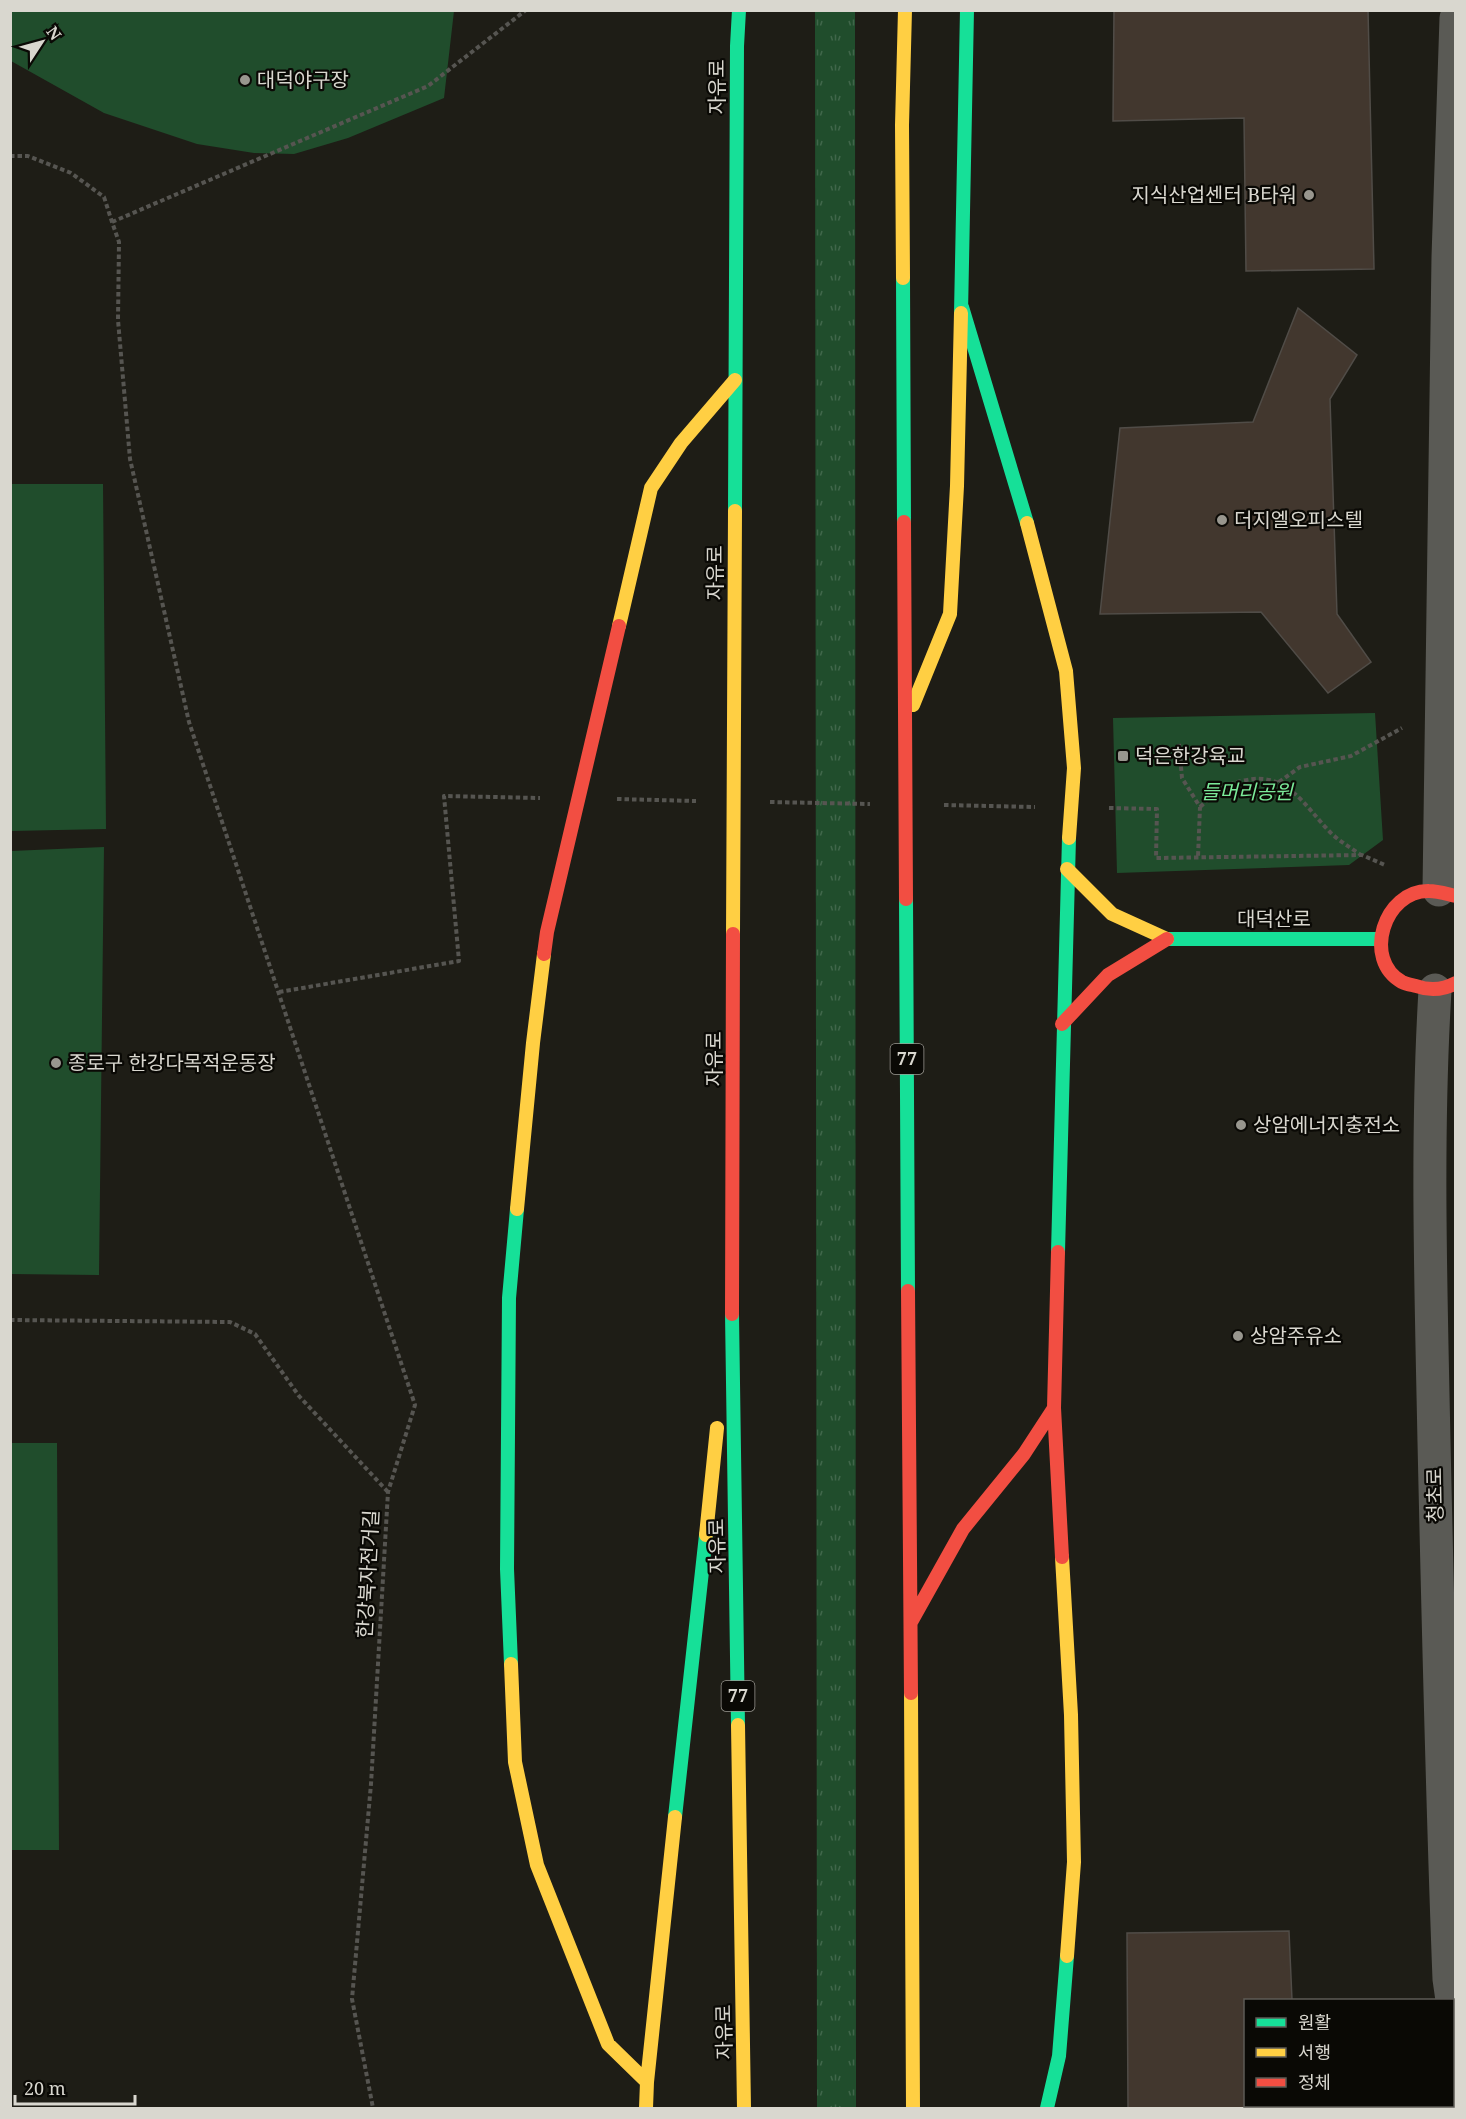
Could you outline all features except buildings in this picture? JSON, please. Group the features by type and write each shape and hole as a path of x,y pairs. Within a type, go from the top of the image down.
{"main road":[{"name":"자유로","path":"737,10 732,1283 744,2109"},
{"name":"77","path":"904,10 902,125 907,720 912,2109"},
{"path":"907,720 950,614 957,486 967,10"},
{"path":"962,307 1018,488 1066,671 1074,768 1066,869 1054,1408 1071,1715 1074,1862 1059,2056 1047,2109"},
{"path":"647,2082 608,2044 537,1864 515,1762 507,1569 509,1298 533,1043 547,932 651,488 681,443 735,381"},
{"path":"1066,869 1112,914 1167,939"},
{"path":"1445,986 1418,989 1402,982 1390,970 1382,956 1380,939 1383,922 1392,906 1405,896 1422,890 1447,893"},
{"path":"1062,1024 1108,975 1167,939"},
{"name":"대덕산로","path":"1167,939 1380,939"},
{"path":"646,2109 647,2082 732,1283"},
{"path":"911,1624 963,1529 1024,1454 1054,1408"}],"street":[{"path":"1447,893 1448,257 1455,18"},
{"name":"청초로","path":"1445,986 1430,1127 1433,1415 1441,1784 1452,1999"}],"path":[{"path":"112,222 428,86 526,10"},
{"path":"10,156 28,156 71,173 104,197 119,242 118,320 130,459 189,722 415,1405 388,1492"},
{"path":"1279,782 1300,767 1351,756 1402,728"},
{"path":"1179,744 1182,778 1200,807 1198,857"},
{"path":"1200,807 1220,787 1258,777 1279,782 1305,802 1329,832 1362,855 1390,867"},
{"path":"1156,858 1362,855"},
{"path":"279,992 459,961"},
{"name":"한강북자전거길","path":"10,1320 230,1322 255,1334 299,1396 388,1492 371,1784 352,1999 373,2109"}],"green space":[{"name":"대덕야구장","path":"11,10 454,11 444,98 348,138 294,154 254,153 197,144 104,113 11,61"},
{"path":"815,11 855,11 856,2108 817,2108"},
{"path":"10,484 103,484 106,829 11,831"},
{"name":"들머리공원","path":"1375,713 1383,840 1349,865 1117,873 1113,718"},
{"name":"종로구 한강다목적운동장","path":"104,847 99,1275 11,1274 11,851"},
{"path":"10,1443 57,1443 59,1850 11,1850"}],"traffic: fast":[{"path":"735,511 739,10"},
{"path":"961,313 967,10"},
{"path":"903,278 904,522"},
{"path":"962,307 1027,523"},
{"path":"1058,1252 1069,838"},
{"path":"906,899 908,1291"},
{"path":"1167,939 1380,939"},
{"path":"511,1664 507,1569 509,1298 517,1209"},
{"path":"732,1314 738,1725"},
{"path":"675,1817 706,1535"},
{"path":"1047,2108 1059,2056 1067,1956"}],"traffic: slow":[{"path":"903,278 902,125 905,10"},
{"path":"913,705 950,614 957,486 961,313"},
{"path":"619,626 651,488 681,443 735,380"},
{"path":"733,934 735,511"},
{"path":"1027,523 1066,671 1074,768 1069,838"},
{"path":"1067,869 1112,914 1167,939"},
{"path":"517,1209 544,954"},
{"path":"706,1535 717,1428"},
{"path":"1062,1557 1071,1715 1074,1862 1067,1956"},
{"path":"511,1664 515,1762 537,1865 608,2044 647,2082"},
{"path":"911,1693 913,2108"},
{"path":"738,1725 744,2108"},
{"path":"646,2108 675,1817"}],"traffic: jam":[{"path":"904,522 906,899"},
{"path":"544,954 547,932 619,626"},
{"path":"1456,896 1429,891 1413,894 1400,902 1390,914 1381,943 1383,958 1390,972 1402,982 1431,989 1456,983"},
{"path":"732,1314 733,934"},
{"path":"1062,1024 1108,975 1167,939"},
{"path":"1058,1252 1054,1408 1062,1557"},
{"path":"908,1291 911,1693"},
{"path":"911,1622 963,1529 1024,1454 1054,1408"}],"place":[{"name":"대덕야구장","path":"245,80"},
{"name":"지식산업센터 B타워","path":"1309,195"},
{"name":"더지엘오피스텔","path":"1222,520"},
{"name":"덕은한강육교","path":"1123,756"},
{"name":"종로구 한강다목적운동장","path":"56,1063"},
{"name":"상암에너지충전소","path":"1241,1125"},
{"name":"상암주유소","path":"1238,1336"}]}
